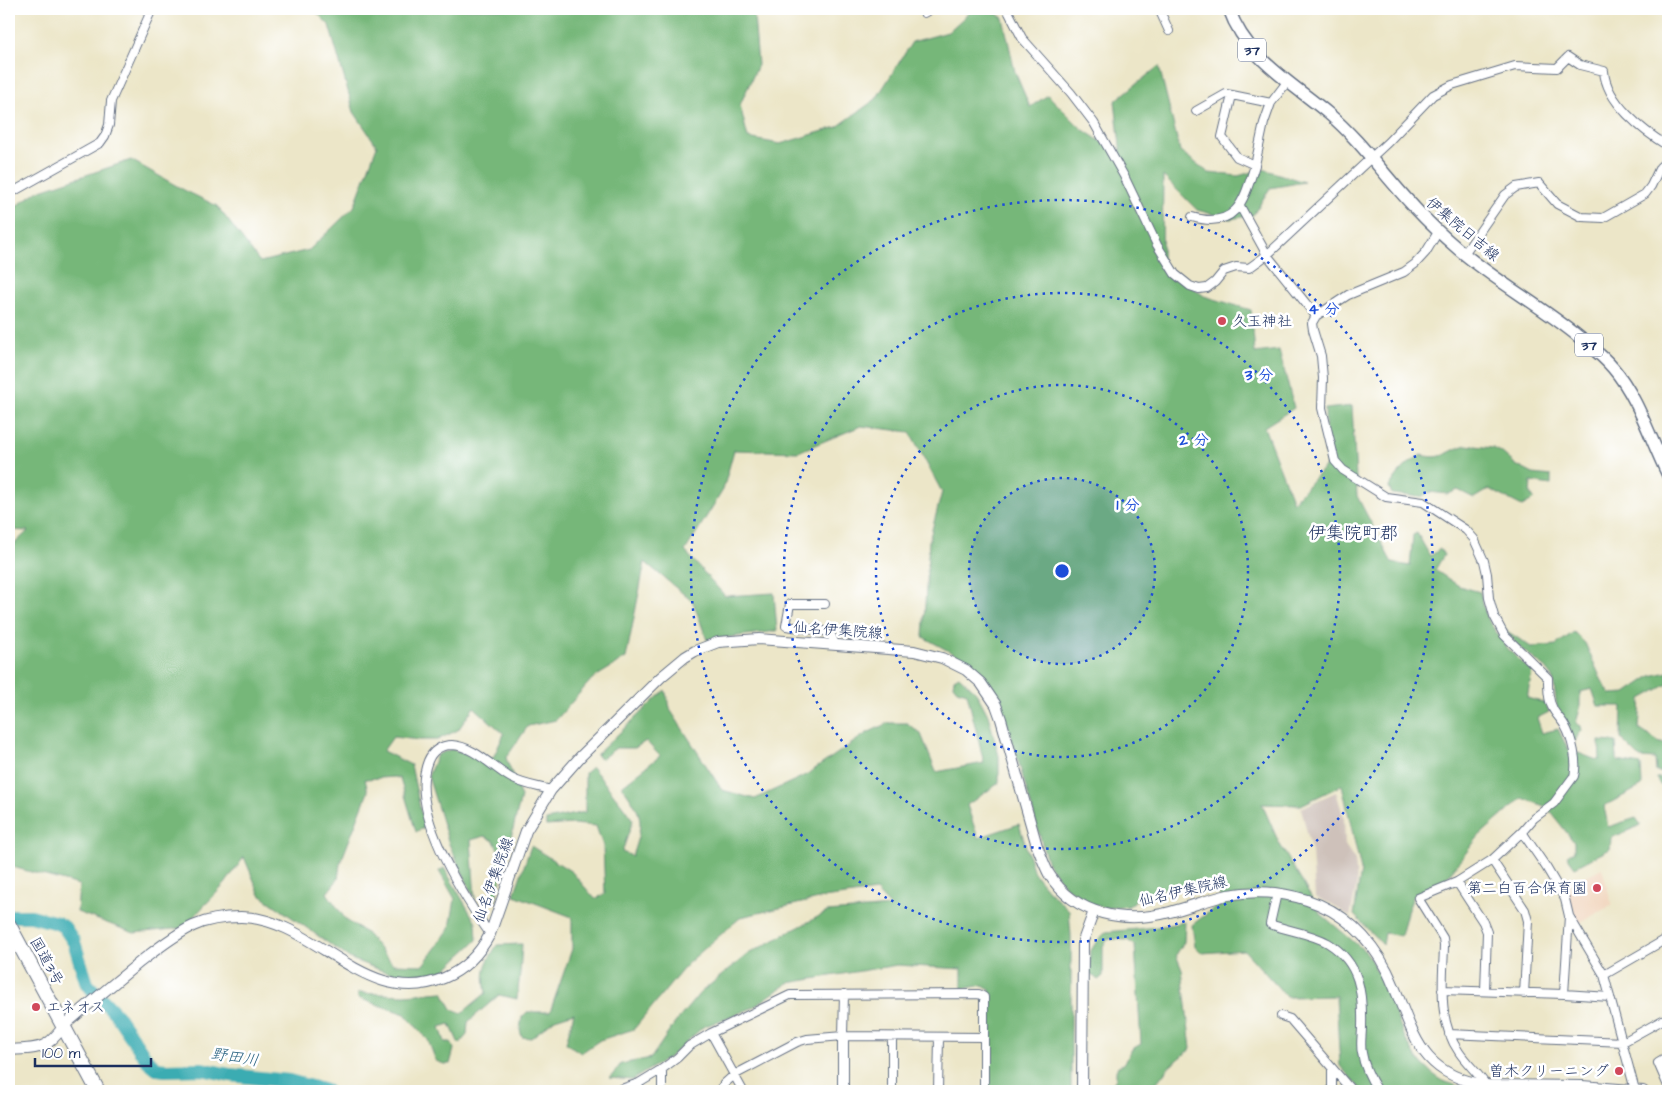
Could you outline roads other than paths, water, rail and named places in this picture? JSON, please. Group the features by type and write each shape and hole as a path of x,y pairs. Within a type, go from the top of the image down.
{"highway":[{"name":"国道3号","path":"9,925 98,1091"}],"main road":[{"name":"伊集院日吉線","path":"1230,9 1238,29 1253,50 1287,82 1329,115 1372,157 1415,209 1438,232 1464,254 1564,324 1613,368 1634,402 1668,475"},
{"name":"仙名伊集院線","path":"9,1050 36,1047 48,1043 92,1001 169,940 194,925 216,919 241,917 269,922 297,934 363,973 385,982 404,985 431,982 459,970 477,953 490,934 526,831 551,790 581,756 660,677 677,663 695,650 718,642 745,639 835,644 928,654 954,663 966,670 989,692 1001,719 1037,846 1044,864 1050,875 1066,893 1094,911 1119,917 1142,917 1243,893 1277,893 1308,900 1328,908 1343,917 1358,930 1386,968 1411,1030 1424,1053 1441,1070 1451,1076 1472,1083 1486,1085 1582,1086 1639,1091"},
{"path":"1082,1091 1083,941 1094,911"},
{"path":"843,1036 843,1091"}],"street":[{"path":"9,194 100,143 109,125 111,101 152,9"},
{"path":"1007,9 1022,38 1094,123 1124,176 1157,245 1175,274 1190,286 1199,289 1207,288 1224,271 1236,268 1249,268 1267,255 1388,142 1433,95 1446,88 1515,66 1557,68 1568,57 1580,65 1604,71 1604,80 1617,103 1640,126 1668,146"},
{"path":"1159,9 1169,31"},
{"path":"1192,218 1214,221 1228,217 1240,206 1244,200 1255,165 1270,103 1287,82"},
{"path":"1196,111 1226,94 1270,103"},
{"path":"1232,94 1222,138 1237,157 1255,165"},
{"path":"1464,254 1505,195 1516,187 1539,183 1557,204 1582,217 1602,218 1645,194 1660,167 1668,160"},
{"path":"1240,206 1267,255 1316,316"},
{"path":"1438,232 1426,252 1404,272 1348,295 1316,316 1312,323 1321,356 1323,378 1322,408 1335,461 1343,470 1386,496 1423,502 1466,530 1474,539 1484,561 1489,598 1494,616 1504,635 1548,678 1549,697 1553,709 1565,726 1572,744 1576,771 1554,803 1534,818 1492,860 1457,882 1418,898 1443,938 1443,1012 1449,1034 1459,1052 1480,1074 1486,1085"},
{"path":"825,604 790,604 786,626 830,632 835,644"},
{"path":"490,934 472,909 450,871 435,837 426,808 424,770 431,754 439,748 449,745 457,746 471,751 509,777 523,784 551,790"},
{"path":"1522,832 1565,899 1569,916 1564,994"},
{"path":"1492,860 1524,910 1528,921 1524,994"},
{"path":"1457,882 1483,922 1487,932 1485,991"},
{"path":"1277,893 1270,924 1327,943 1344,957 1354,971 1360,986 1362,1003 1361,1052 1366,1070 1378,1091"},
{"path":"1569,916 1604,975 1639,1091"},
{"path":"1604,975 1668,938"},
{"path":"1442,990 1610,997"},
{"path":"843,1036 844,994"},
{"path":"615,1091 639,1083 677,1058 688,1046 711,1033 790,995 979,994 984,998 984,1091"},
{"path":"1281,1016 1290,1019 1352,1091"},
{"path":"1449,1034 1623,1042 1668,1017"},
{"path":"711,1033 743,1091"},
{"path":"719,1091 734,1075 797,1042 808,1039 843,1036 984,1037"},
{"path":"892,1037 892,1091"},
{"path":"938,1091 939,1037"},
{"path":"1668,1057 1658,1063 1668,1086"},
{"path":"1332,1068 1332,1091"},
{"path":"662,1069 662,1091"}],"waterway":[{"name":"野田川","path":"9,916 31,916 57,923 64,927 74,942 87,984 116,1014 147,1060 158,1069 202,1069 230,1075 289,1081 326,1091"}],"place":[{"name":"久玉神社","path":"1222,321"},
{"name":"第二白百合保育園","path":"1597,888"},
{"name":"エネオス","path":"36,1007"},
{"name":"曽木クリーニング","path":"1619,1071"}],"district":[{"name":"伊集院町郡","path":"1353,533"}]}
